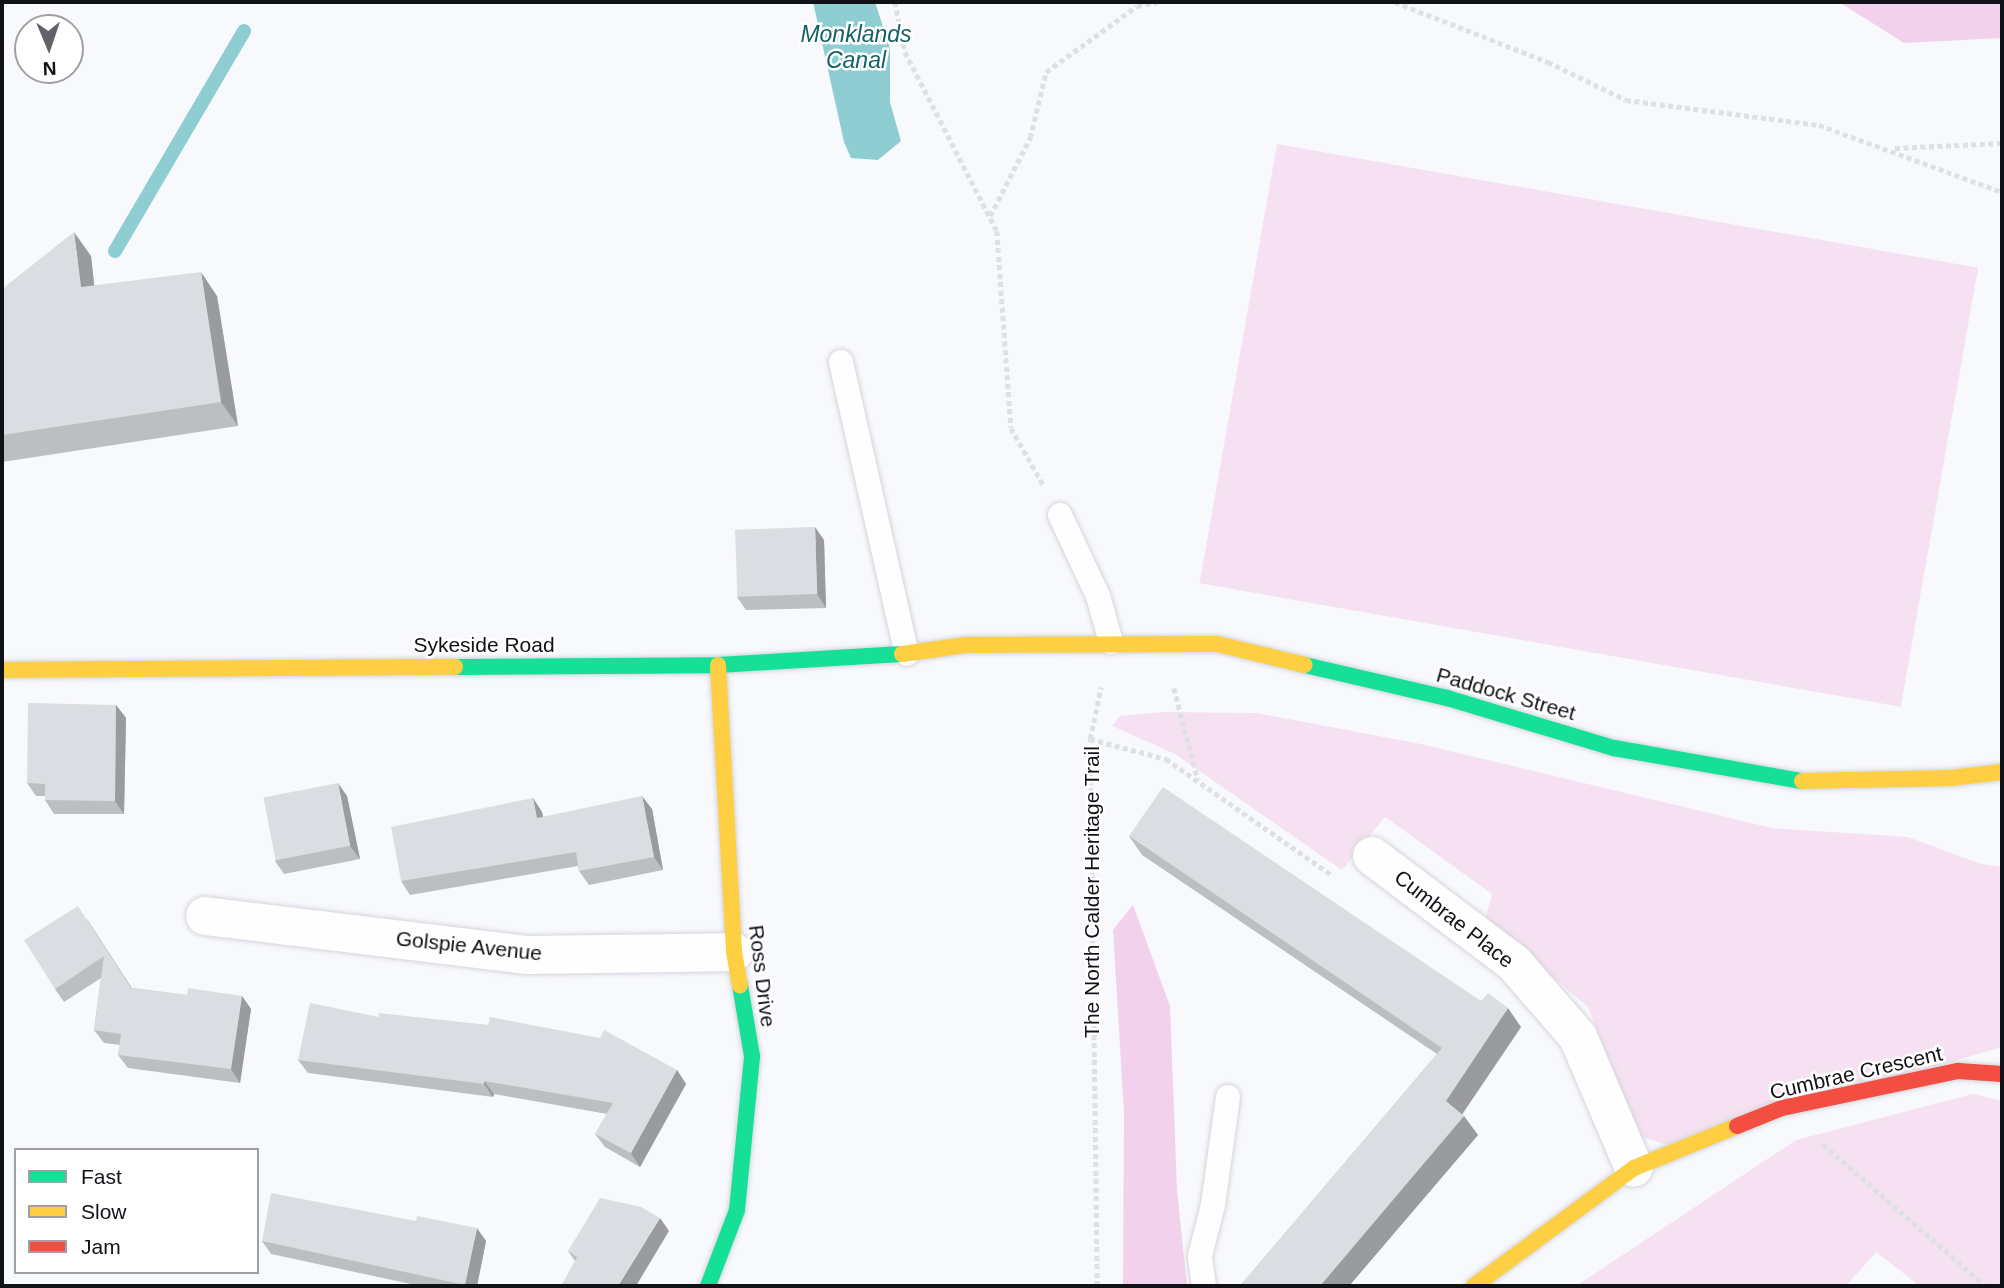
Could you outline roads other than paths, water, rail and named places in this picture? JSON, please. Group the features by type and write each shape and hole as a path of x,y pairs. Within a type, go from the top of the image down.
{"street":[{"name":"Paddock Street","path":"966,645 1111,642 1217,644 1447,698 1614,748 1800,782 1951,779 2002,772"},
{"name":"Sykeside Road","path":"2,670 718,665 907,654 966,645"},
{"name":"Ross Drive","path":"708,1286 737,1210 747,1142 752,1056 734,952 718,665"},
{"name":"Paddock Street","path":"1951,779 2002,791"},
{"name":"Cumbrae Place","path":"1372,856 1514,963 1578,1037 1634,1168"},
{"name":"Golspie Avenue","path":"205,916 528,954 734,952"},
{"name":"Cumbrae Crescent","path":"1474,1286 1634,1168 1782,1108 1958,1071 2002,1074"}],"lane":[{"path":"841,362 907,654"},
{"path":"1060,515 1098,596 1111,642"},
{"path":"1204,1286 1200,1256 1213,1205 1228,1097"}],"water":[{"name":"Monklands Canal","path":"813,2 875,2 890,48 890,102 901,141 878,160 851,158 844,142"}],"waterway":[{"path":"115,251 244,31"}]}
